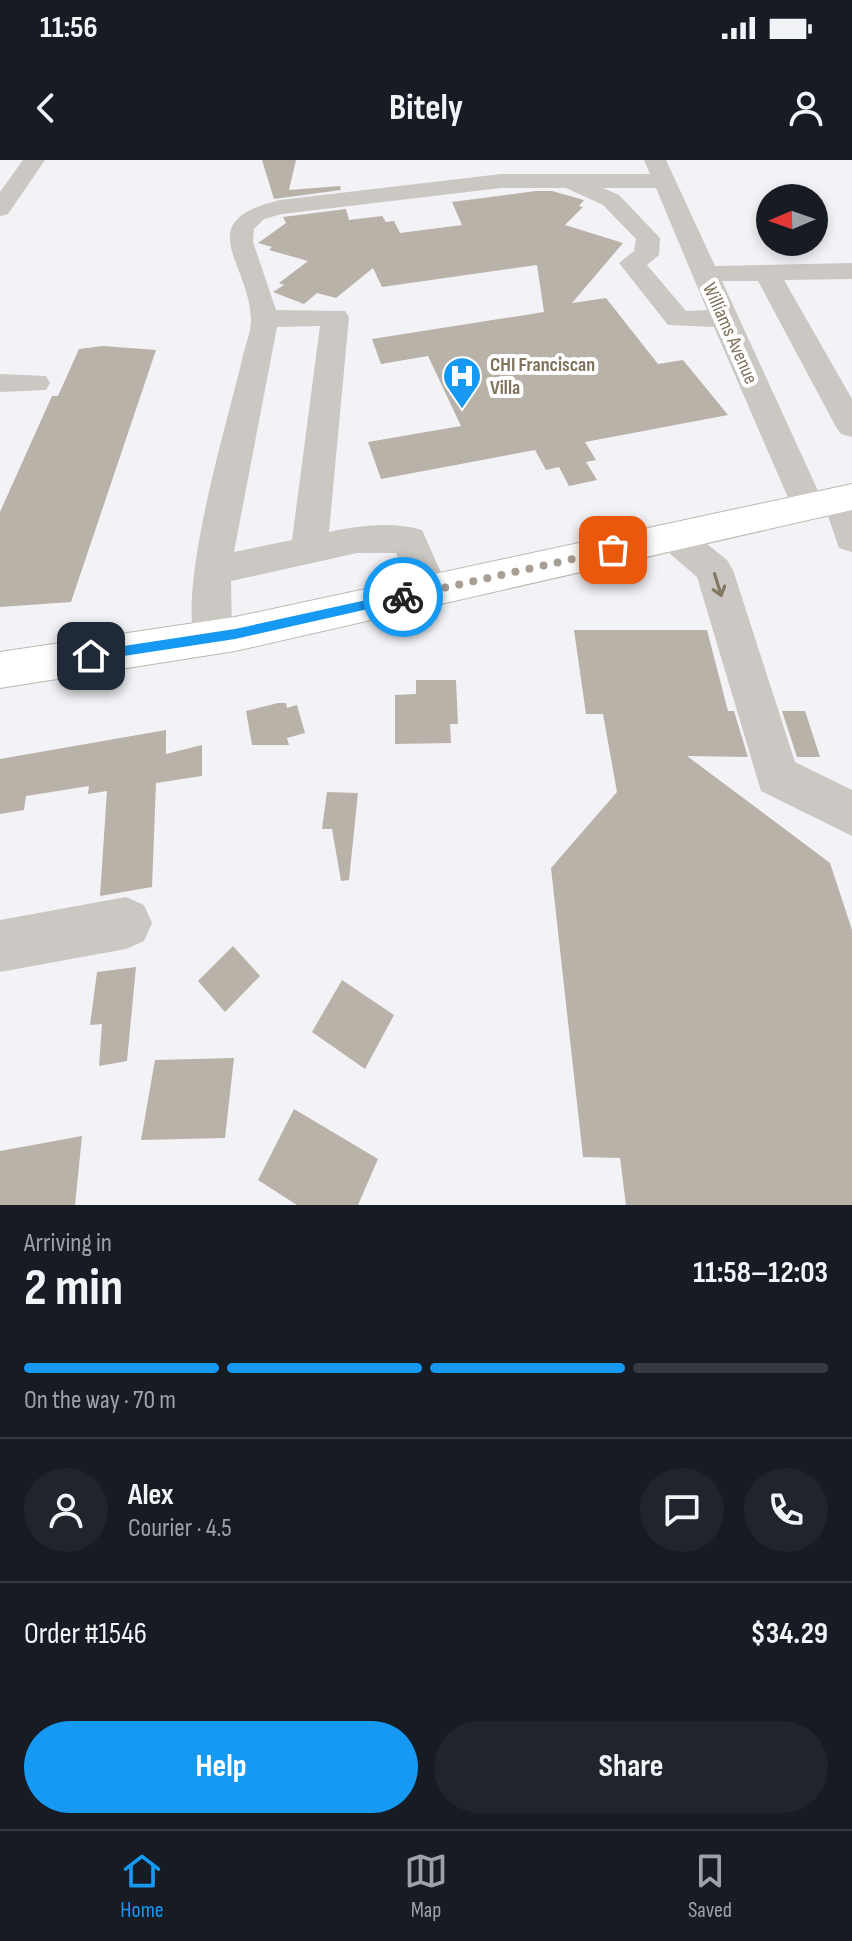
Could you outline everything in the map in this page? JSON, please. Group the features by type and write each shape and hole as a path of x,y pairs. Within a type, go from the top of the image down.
{"main road":[{"path":"0,670 212,637 833,501"}],"street":[{"path":"0,209 34,160"},
{"path":"457,165 501,181"},
{"path":"212,637 212,571 265,319 241,242 242,227 256,214 280,207 562,174 659,171"},
{"name":"Williams Avenue","path":"659,171 724,318 791,386 833,501 852,539"},
{"path":"562,174 611,200 648,238 646,255 632,263 678,319 724,318"},
{"path":"647,247 699,261 767,273 852,271"},
{"path":"767,273 791,386 852,427"},
{"path":"265,319 335,317 309,550"},
{"path":"0,383 35,383"},
{"path":"674,537 714,570 777,776 852,814"},
{"path":"212,571 357,540 409,539 430,591"},
{"path":"0,946 126,923"}],"building":[{"path":"262,160 296,160 289,190 340,186 341,190 274,199"},
{"path":"552,191 584,200 579,206 583,207 565,225 623,243 572,303 606,298 658,364 683,360 728,415 585,442 596,460 586,462 597,480 569,486 559,467 546,470 535,450 381,479 368,442 461,426 428,356 381,364 372,339 544,312 537,265 382,287 373,268 336,298 317,293 304,304 273,292 284,285 279,283 308,261 269,250 272,247 258,243 286,223 283,217 346,209 349,220 382,216 386,222 394,221 400,233 462,225 452,202"},
{"path":"103,346 156,350 71,602 0,607 0,512 52,396 58,396 79,349"},
{"path":"574,630 707,630 728,711 734,711 748,757 687,756 830,863 852,930 852,1205 626,1205 620,1158 583,1157 551,868 617,792 603,714 586,714"},
{"path":"416,680 456,680 458,724 450,724 451,743 395,744 395,695 416,694"},
{"path":"286,703 287,708 297,705 305,733 287,738 289,745 252,745 246,711"},
{"path":"782,711 805,711 820,757 797,757"},
{"path":"166,730 166,754 202,745 202,776 156,783 152,887 100,896 107,791 88,794 89,786 26,796 24,810 0,814 0,759"},
{"path":"327,792 358,793 349,880 341,881 332,829 322,829"},
{"path":"233,946 260,976 225,1012 198,981"},
{"path":"136,967 127,1061 99,1066 102,1024 90,1025 97,972"},
{"path":"342,980 394,1015 365,1069 312,1032"},
{"path":"234,1058 225,1138 141,1140 155,1060"},
{"path":"294,1109 378,1159 358,1205 297,1205 258,1180"},
{"path":"82,1136 75,1205 0,1205 0,1151"}],"way so far":[{"path":"403,597 613,550"}],"place":[{"name":"CHI Franciscan Villa","path":"462,410"}],"route":[{"path":"91,656 235,634 403,597"}]}
